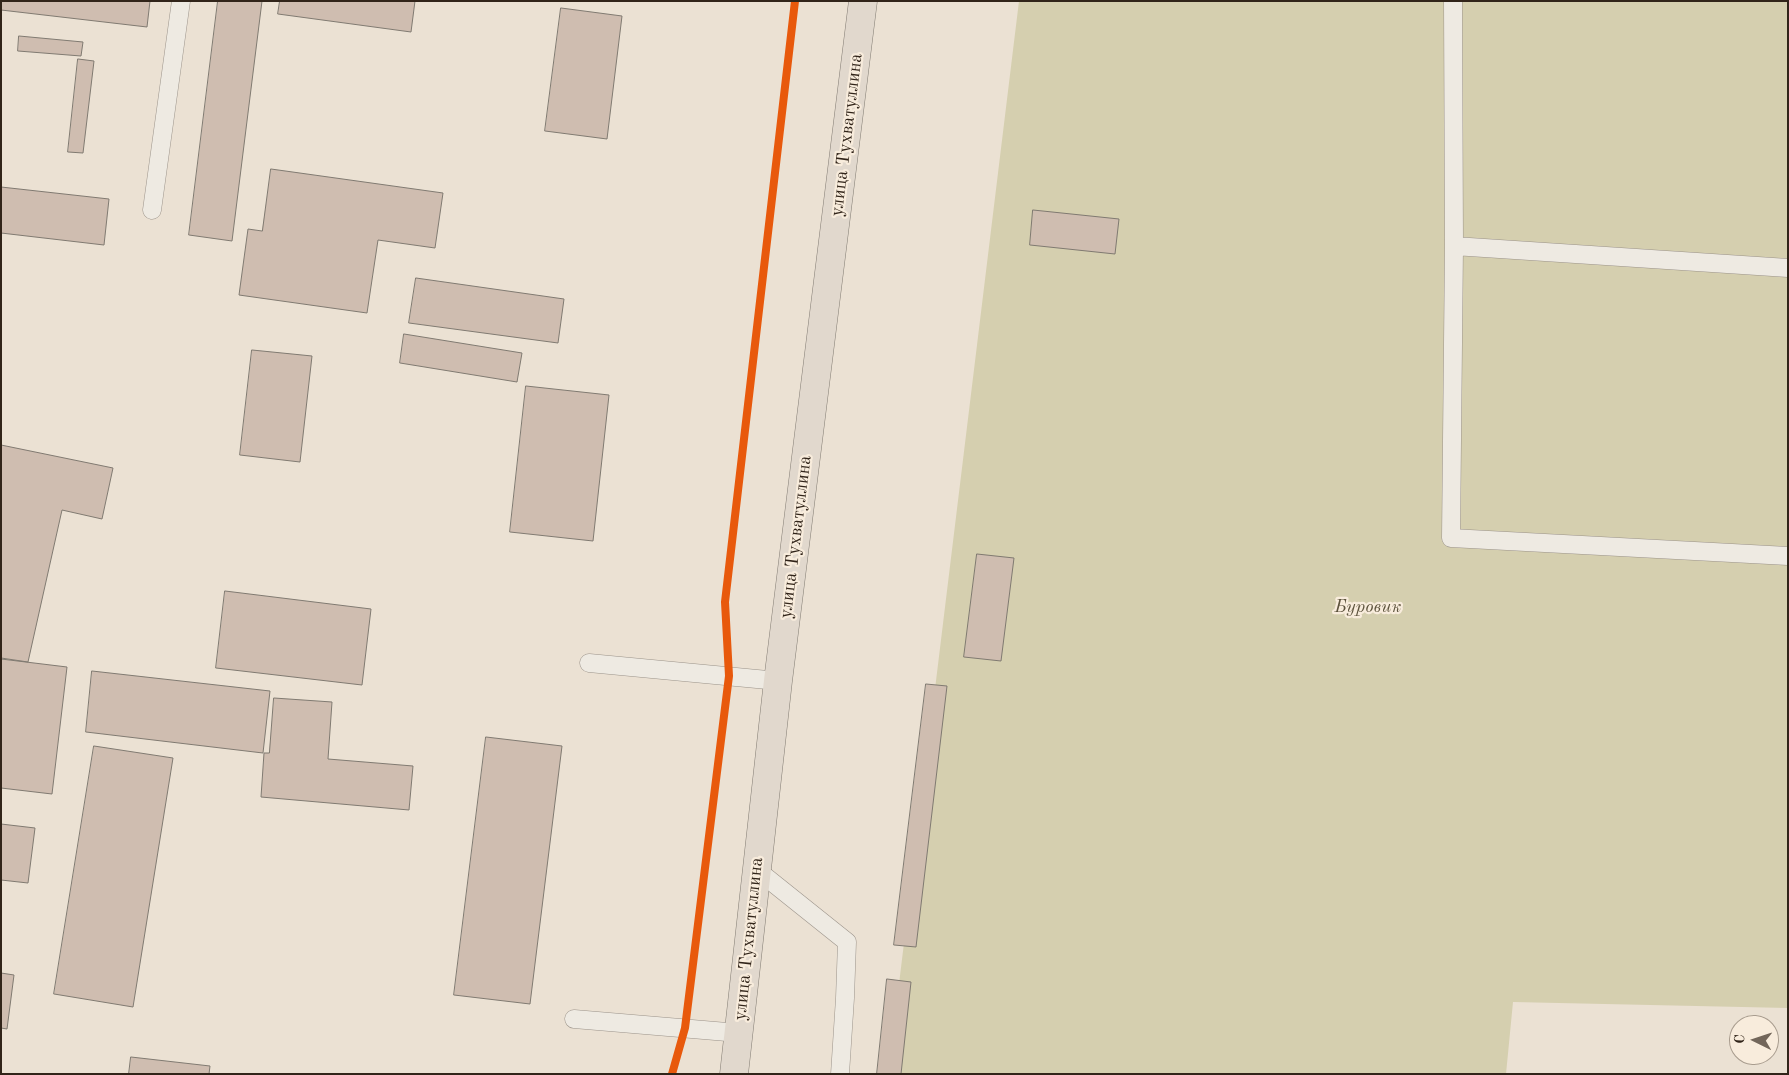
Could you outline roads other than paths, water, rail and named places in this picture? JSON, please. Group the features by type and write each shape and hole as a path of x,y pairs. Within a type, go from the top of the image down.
{"main road":[{"name":"улица Тухватуллина","path":"734,1074 778,681 863,1"}],"lane":[{"path":"152,210 181,1"},
{"path":"1453,1 1454,246 1451,538 1788,556"},
{"path":"1454,246 1788,268"},
{"path":"589,663 778,681"},
{"path":"757,870 847,942 840,1074"},
{"path":"574,1019 738,1033"}],"park label":[{"name":"Буровик","path":"1368,607"}]}
